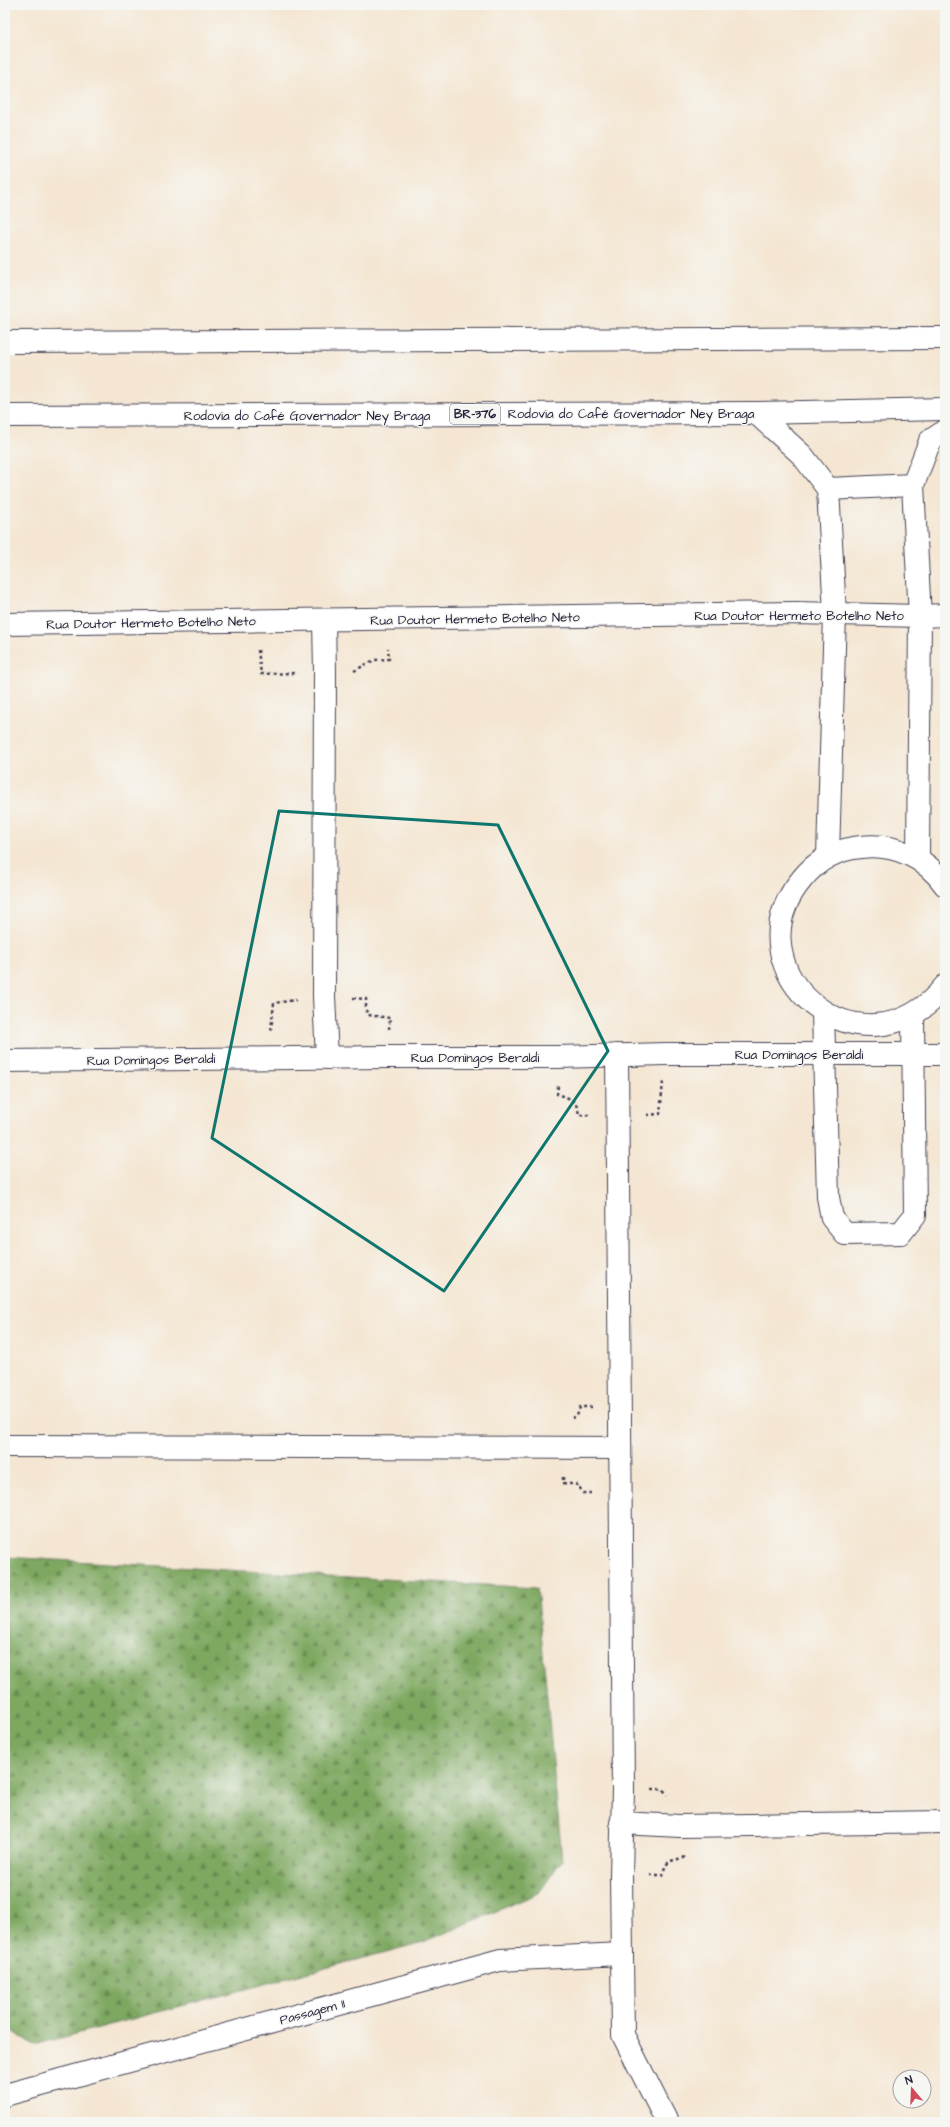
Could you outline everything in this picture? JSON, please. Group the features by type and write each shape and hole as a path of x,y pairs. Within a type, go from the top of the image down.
{"main road":[{"path":"5,342 945,338"},
{"name":"Rodovia do Café Governador Ney Braga","path":"5,416 756,413 945,409"},
{"path":"756,413 802,455 828,489 835,613 828,856"},
{"path":"918,858 920,616 913,485 930,441 945,431"},
{"path":"828,489 913,485"},
{"name":"Rua Doutor Hermeto Botelho Neto","path":"5,624 835,613 920,616 945,614"},
{"path":"324,620 324,996 327,1058"},
{"path":"945,885 936,873 918,858 897,849 874,846 850,848 828,856 809,870 794,888 784,910 780,933 783,956 791,978 804,998 823,1012 844,1022 868,1025 891,1023 913,1015 933,1001 945,986"},
{"path":"823,1012 828,1197 832,1218 846,1234 901,1233 915,1215 913,1015"},
{"name":"Rua Domingos Beraldi","path":"5,1061 387,1057 558,1057 617,1055 945,1054"},
{"path":"617,1055 619,1448 623,1790 621,1823 623,2035 667,2122"},
{"path":"5,1446 619,1448"},
{"path":"621,1823 680,1826 945,1822"},
{"name":"Passagem 11","path":"5,2095 500,1960 622,1954"}],"path":[{"path":"268,1058 274,1003 324,996 366,999 366,1010 368,1015 390,1018 387,1057"}],"highlighted area":[{"path":"279,811 498,825 608,1051 444,1291 212,1138"}],"green space":[{"path":"5,1557 537,1588 562,1860 539,1893 424,1942 34,2045 5,2027"}]}
